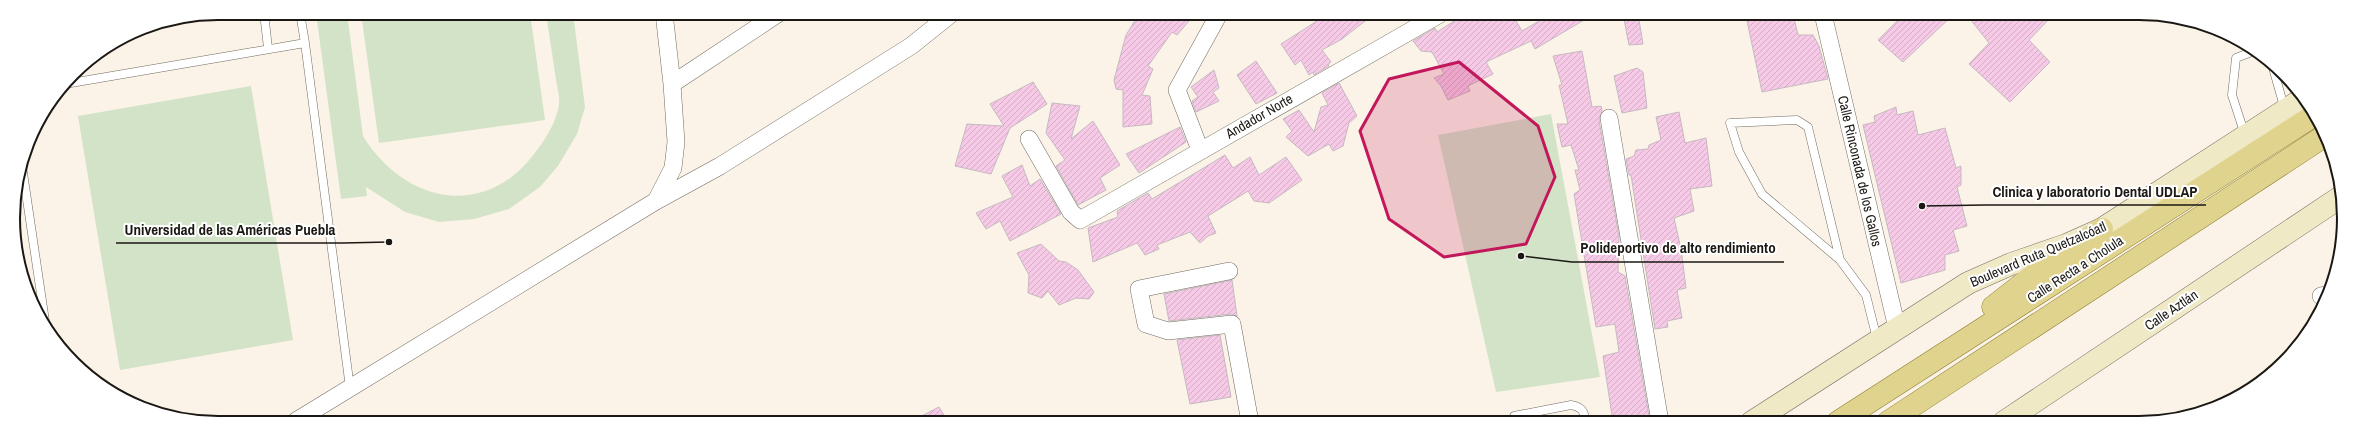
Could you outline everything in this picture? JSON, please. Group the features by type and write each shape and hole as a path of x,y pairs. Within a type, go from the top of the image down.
{"main road":[{"name":"Boulevard Ruta Quetzalcóatl","path":"1761,416 1947,295 1990,273 2066,245 2102,229 2299,101"},
{"name":"Calle Recta a Cholula","path":"1847,416 2310,118"},
{"path":"1897,416 2321,139"},
{"name":"Calle Aztlán","path":"2013,416 2336,200"},
{"path":"1931,362 2003,299 2102,229"}],"street":[{"path":"656,201 672,168 676,142 672,84 665,20"},
{"path":"672,84 770,20"},
{"path":"304,416 656,201 720,166 905,51 944,20"},
{"path":"1200,150 1177,90 1216,20"},
{"name":"Andador Norte","path":"1029,139 1071,212 1080,220 1426,20"},
{"name":"Calle Rinconada de los Gallos","path":"1824,20 1897,328"},
{"path":"1609,118 1659,416"},
{"path":"1229,271 1139,290 1146,324 1168,331 1232,324 1249,416"}],"lane":[{"path":"265,20 268,48"},
{"path":"301,20 350,388"},
{"path":"73,83 268,48 305,43"},
{"path":"2246,136 2232,95 2236,58 2250,53"},
{"path":"2275,74 2285,111"},
{"path":"1840,260 1808,127 1797,120 1730,123 1739,152 1762,194 1840,260 1866,295 1877,341"},
{"path":"24,179 44,312"},
{"path":"1514,416 1571,404 1580,406 1585,416"}],"highlighted area":[{"path":"1459,62 1538,126 1555,177 1526,244 1444,257 1389,219 1360,131 1389,79"}],"green space":[{"path":"317,20 348,20 363,136 380,159 401,177 423,189 447,195 471,195 495,187 517,173 541,145 548,134 558,110 559,95 547,20 574,20 585,107 577,134 558,166 540,187 509,209 474,219 439,222 405,212 366,187 367,196 341,199"},
{"path":"362,20 531,20 545,120 379,143"},
{"path":"251,86 293,340 120,370 78,116"},
{"path":"1551,114 1600,377 1496,392 1438,135"}],"building":[{"path":"1135,20 1190,20 1177,35 1172,32 1148,66 1153,69 1142,95 1150,96 1152,124 1123,127 1123,90 1116,89 1114,80 1126,35"},
{"path":"1366,20 1342,39 1322,50 1331,62 1328,64 1329,66 1314,75 1313,72 1309,75 1301,60 1295,65 1281,44 1317,21"},
{"path":"1456,20 1516,20 1522,31 1541,20 1584,20 1535,49 1531,41 1486,62 1493,74 1468,86 1470,91 1448,100 1441,86 1434,78 1444,74 1432,52 1421,51 1413,41 1435,28 1437,32"},
{"path":"1624,20 1639,20 1643,44 1629,45"},
{"path":"1747,20 1794,20 1798,35 1813,35 1819,46 1828,79 1762,92"},
{"path":"1898,20 1948,20 1903,62 1878,40"},
{"path":"1971,20 2048,20 2029,40 2050,62 2010,102 1969,64 1989,43"},
{"path":"1582,51 1592,107 1601,106 1602,111 1599,120 1619,237 1618,272 1625,276 1649,416 1612,416 1603,356 1619,352 1615,324 1596,327 1574,194 1580,190 1575,170 1579,170 1571,145 1562,147 1557,124 1568,124 1559,85 1562,85 1553,56"},
{"path":"1256,61 1277,93 1256,104 1237,75"},
{"path":"1637,68 1643,72 1647,108 1622,113 1614,76"},
{"path":"1214,70 1219,88 1213,92 1219,101 1196,112 1192,101 1198,97 1191,87"},
{"path":"1033,82 1047,104 1010,128 991,174 955,166 967,124 1004,126 990,104"},
{"path":"1339,83 1357,116 1349,123 1343,146 1333,151 1329,144 1308,156 1286,137 1292,131 1283,119 1299,110 1314,132 1321,107 1328,105 1322,93"},
{"path":"1052,103 1080,106 1071,139 1093,121 1120,165 1100,178 1106,190 1078,205 1056,166 1065,160 1046,133"},
{"path":"1896,107 1897,115 1913,111 1918,135 1945,128 1956,168 1961,166 1961,185 1957,187 1967,226 1953,230 1959,251 1945,255 1945,270 1901,283 1863,125 1875,122 1874,116"},
{"path":"1679,112 1685,143 1706,138 1712,186 1690,189 1694,211 1674,218 1681,249 1686,288 1677,290 1682,318 1667,321 1668,327 1655,329 1631,175 1629,175 1626,159 1634,156 1636,150 1648,149 1649,145 1661,140 1656,117"},
{"path":"1180,127 1186,142 1139,173 1126,154"},
{"path":"1225,155 1233,168 1250,157 1259,175 1286,157 1302,180 1269,203 1254,201 1248,191 1208,216 1216,233 1208,236 1200,243 1190,232 1157,245 1159,249 1145,255 1137,243 1093,262 1088,228 1118,217 1117,211 1148,193 1152,199"},
{"path":"1022,165 1030,186 1040,179 1061,214 1010,241 1000,221 986,229 976,213 1013,197 1002,176"},
{"path":"1041,244 1059,261 1066,262 1078,270 1094,292 1089,299 1076,298 1059,305 1048,291 1042,298 1028,293 1029,275 1017,253"},
{"path":"1232,280 1237,316 1231,314 1169,321 1164,294"},
{"path":"1220,335 1231,397 1190,404 1177,340"},
{"path":"939,407 944,416 922,416"}],"place":[{"name":"Clinica y laboratorio Dental UDLAP","path":"1922,206"},
{"name":"Universidad de las Américas Puebla","path":"389,242"},
{"name":"Polideportivo de alto rendimiento","path":"1521,256"}]}
